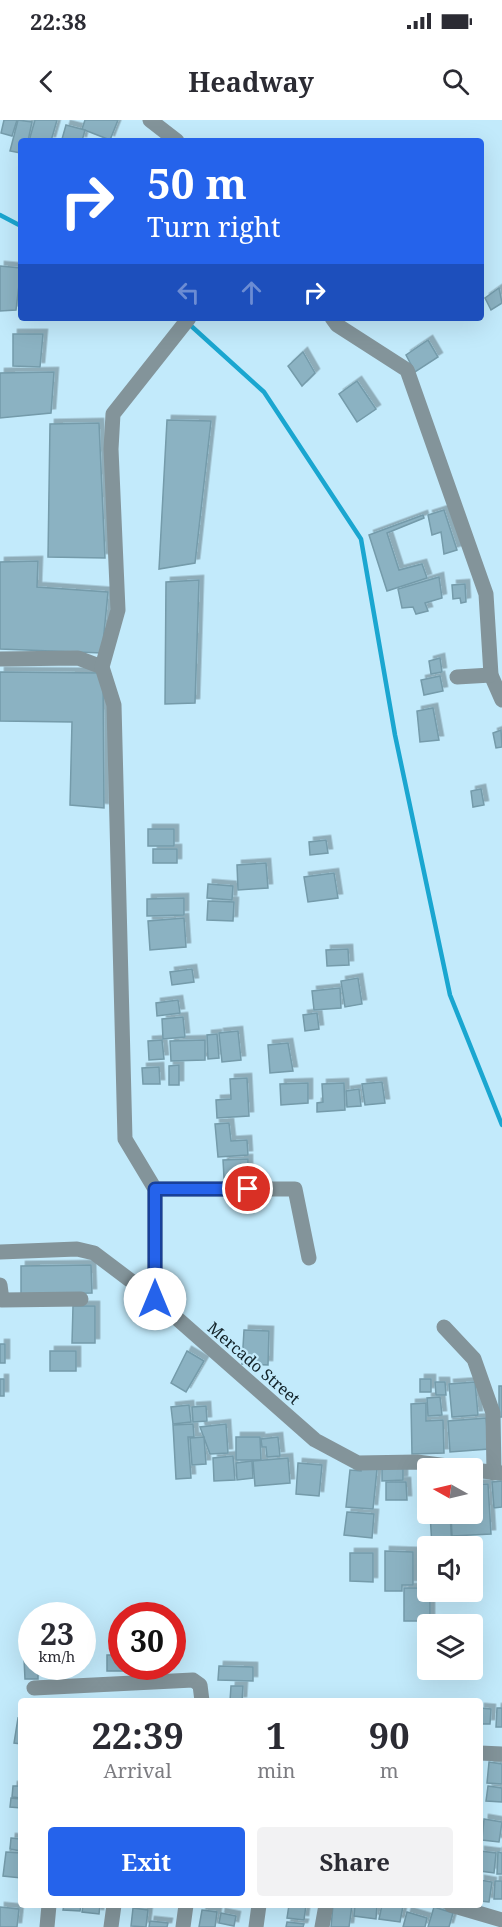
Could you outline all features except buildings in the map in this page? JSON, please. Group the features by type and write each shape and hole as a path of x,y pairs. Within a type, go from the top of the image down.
{"street":[{"path":"150,120 173,138"},
{"path":"155,1299 155,1189 125,1139 114,705 102,667 118,610 111,449 113,414 187,321"},
{"path":"335,321 407,370 486,594 492,675 502,700"},
{"path":"0,659 78,658 102,667"},
{"path":"458,677 492,675"},
{"path":"155,1189 295,1189 309,1258"},
{"name":"Mercado Street","path":"0,1252 77,1249 94,1253 155,1299 315,1440 358,1463 417,1462"},
{"path":"0,1285 2,1300 81,1299"},
{"path":"444,1327 474,1359 493,1413 498,1473 483,1471"},
{"path":"34,1688 70,1694 193,1680 200,1685 202,1698"},
{"path":"483,1753 502,1754"},
{"path":"47,1927 50,1908"},
{"path":"111,1927 114,1908"},
{"path":"183,1927 186,1908"},
{"path":"256,1927 259,1908"},
{"path":"322,1927 325,1908"},
{"path":"464,1908 502,1920"}],"waterway":[{"path":"0,215 18,224"},
{"path":"189,324 264,392 361,539 395,735 450,995 502,1125"}],"route":[{"path":"155,1299 155,1189 248,1189"}]}
